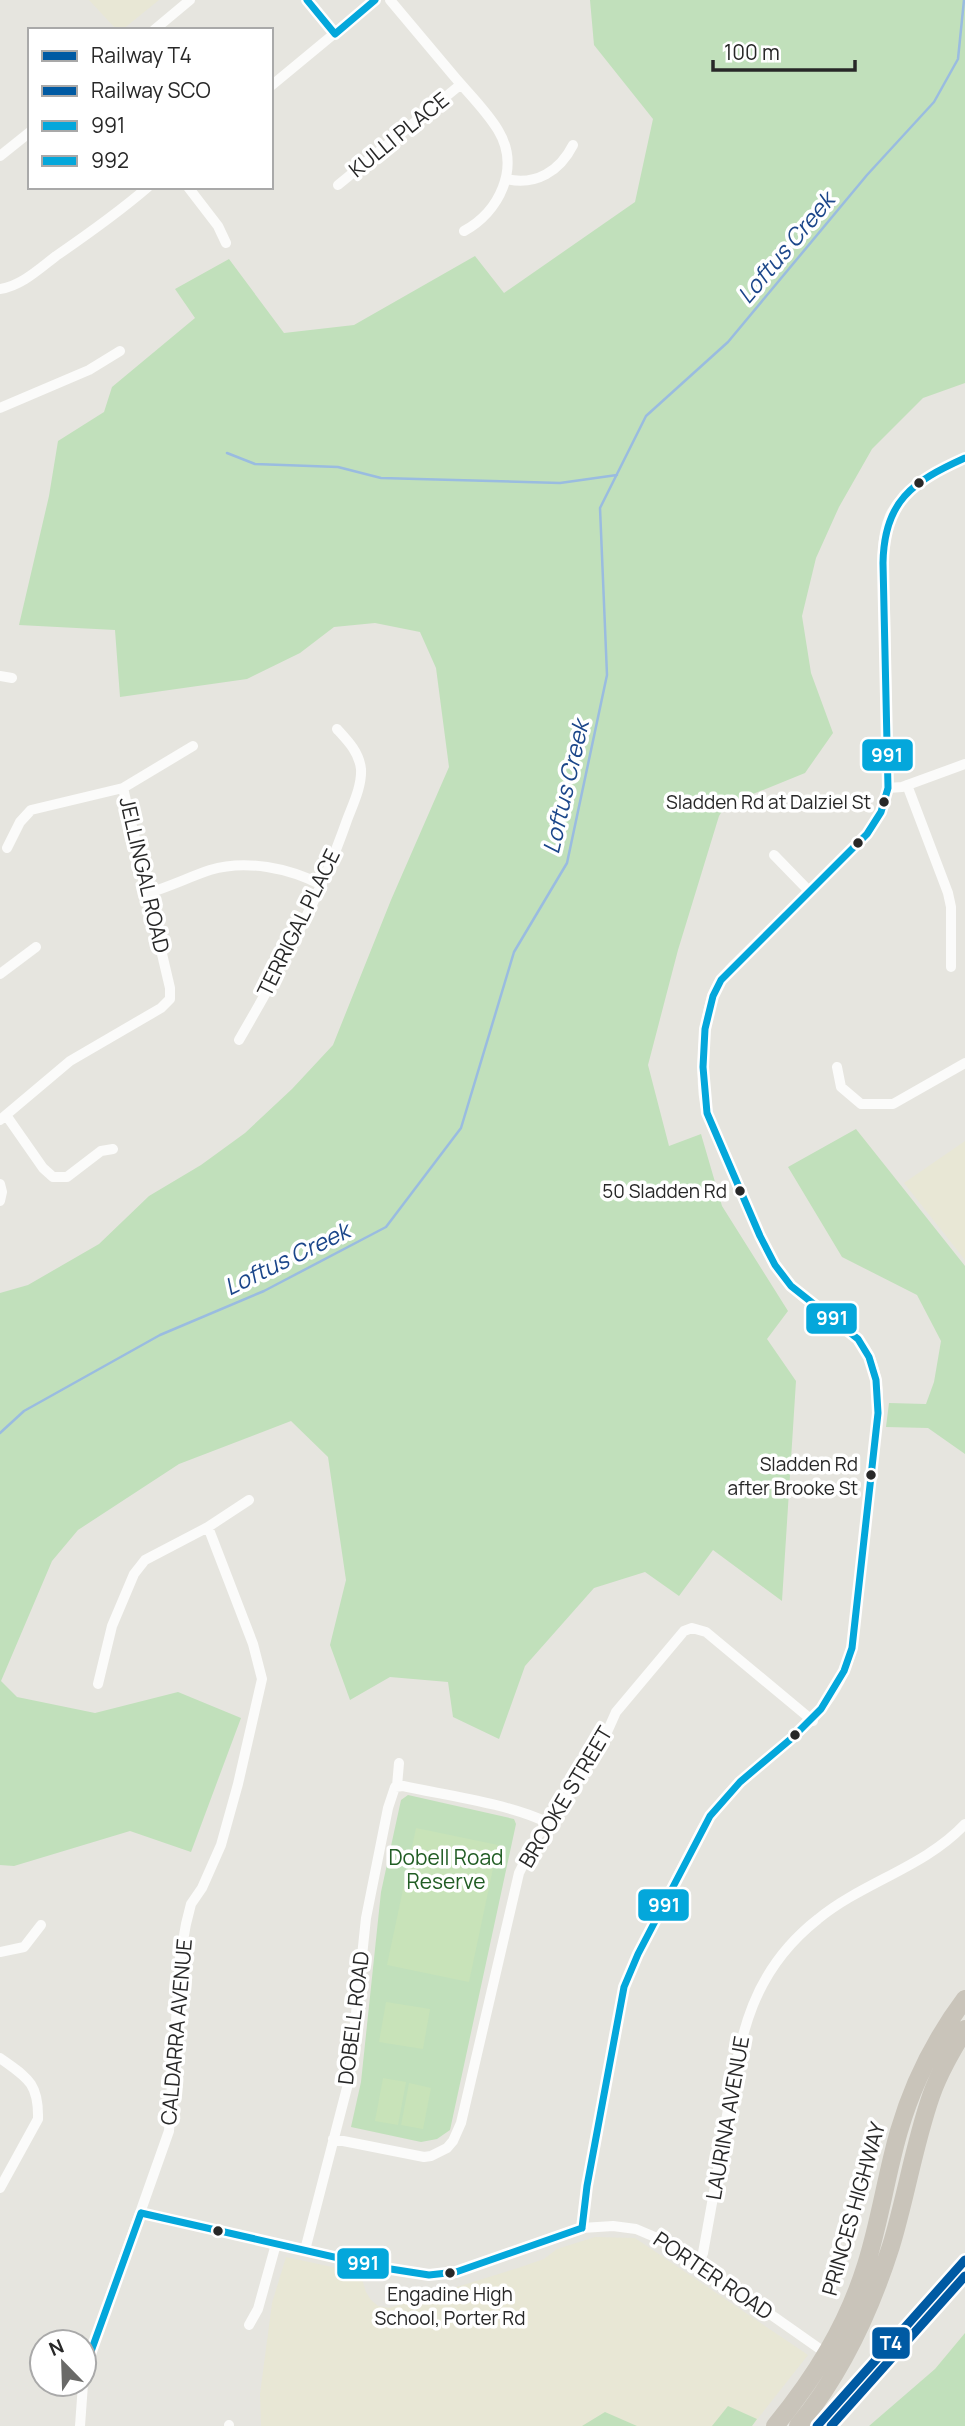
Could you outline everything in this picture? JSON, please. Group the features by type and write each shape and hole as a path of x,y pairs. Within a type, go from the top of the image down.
{"highway":[{"name":"PRINCES HIGHWAY","path":"798,2426 820,2399 835,2358 842,2328 866,2267 900,2129 924,2063 943,2029 965,1999"},
{"name":"PRINCES HIGHWAY","path":"775,2426 835,2358 867,2312 891,2245 931,2096 965,2029"}],"street":[{"path":"156,28 191,0"},
{"path":"307,0 335,34"},
{"path":"273,84 375,0"},
{"path":"390,0 492,123 503,141 506,179 493,207 475,225 464,231"},
{"name":"KULLI PLACE","path":"338,185 460,85"},
{"path":"0,156 28,134"},
{"path":"506,179 527,182 547,174 566,159 573,145"},
{"path":"0,289 13,286 32,274 104,223 146,189"},
{"path":"190,189 218,226 226,243"},
{"path":"0,408 89,370 120,352"},
{"path":"582,2228 587,2186 624,1987 638,1954 712,1814 739,1783 813,1720 837,1687 846,1669 852,1647 878,1413 876,1374 862,1342 849,1328 809,1302 783,1277 773,1262 707,1114 702,1088 708,1017 718,985 732,967 874,826 881,812 888,788 884,576 886,528 900,500 912,489 965,458"},
{"name":"TERRIGAL PLACE","path":"239,1040 301,929 331,866 360,780 357,753 337,729"},
{"name":"JELLINGAL ROAD","path":"3,1117 70,1062 161,1008 170,999 170,988 122,788 193,746"},
{"path":"888,788 897,789 965,764"},
{"path":"908,785 948,893 951,907 951,967"},
{"path":"6,848 20,822 31,810 122,788"},
{"path":"774,855 809,891"},
{"path":"148,893 212,870 242,865 294,873 322,885"},
{"path":"0,974 36,947"},
{"path":"836,1067 841,1087 861,1104 893,1104 965,1063"},
{"path":"3,1117 53,1177 66,1177 101,1151 113,1149"},
{"path":"0,1184 0,1200"},
{"path":"98,1684 112,1626 134,1574 145,1560 208,1527 249,1500"},
{"name":"CALDARRA AVENUE","path":"98,2332 169,2131 180,1958 191,1904 202,1888 221,1844 239,1784 262,1679 253,1644 208,1527"},
{"name":"BROOKE STREET","path":"332,2138 424,2157 439,2153 453,2141 461,2123 516,1884 533,1844 546,1822 590,1764 616,1712 684,1631 692,1628 706,1632 813,1720"},
{"name":"DOBELL ROAD","path":"304,2250 349,2080 370,1890 390,1800 397,1786 399,1763"},
{"path":"397,1786 490,1805 535,1816 546,1822"},
{"name":"LAURINA AVENUE","path":"698,2263 704,2247 738,2048 748,2015 763,1982 787,1948 816,1920 850,1896 941,1846 965,1824"},
{"path":"0,1952 24,1947 41,1925"},
{"path":"0,2058 21,2072 31,2084 38,2107 38,2119 0,2188"},
{"name":"PORTER ROAD","path":"141,2213 405,2273 442,2275 582,2228 613,2226 644,2231 698,2263 835,2358"},
{"path":"249,2325 258,2309 276,2244"},
{"path":"80,2426 82,2398"}],"shaded area":[{"path":"89,0 159,0 124,28 115,28"},
{"path":"965,1141 965,1260 904,1183"},
{"path":"595,2237 635,2238 808,2355 752,2426 261,2426 260,2394 272,2303 286,2257 360,2273 371,2300 378,2306 389,2308 518,2268 544,2259 557,2249"}],"green space":[{"path":"590,0 965,0 965,383 923,398 872,449 839,507 816,558 802,616 811,673 833,733 805,773 726,805 719,816 678,950 648,1065 669,1146 701,1134 722,1206 788,1311 767,1339 796,1381 782,1601 713,1550 679,1596 645,1572 594,1588 525,1666 499,1739 453,1717 448,1682 390,1677 350,1700 330,1645 346,1580 328,1457 291,1421 179,1464 78,1530 52,1561 1,1681 17,1697 95,1713 178,1692 241,1718 191,1852 130,1831 14,1866 0,1865 0,1293 28,1285 99,1244 149,1196 201,1165 245,1133 292,1089 333,1045 391,900 449,767 436,668 420,632 375,623 334,627 300,653 247,679 120,697 115,630 19,625 49,496 58,441 104,412 112,387 195,318 175,289 229,259 284,333 354,325 475,256 504,293 635,202 653,119 594,45"},
{"path":"856,1129 965,1266 965,1454 928,1428 886,1427 889,1403 926,1404 934,1382 941,1341 917,1295 842,1257 788,1167"},
{"name":"Dobell Road Reserve","path":"408,1795 514,1819 516,1824 450,2130 437,2139 421,2142 351,2127 361,2082 381,1892 401,1800"},
{"path":"416,1828 498,1845 469,1982 387,1965"},
{"path":"386,2002 430,2009 423,2049 379,2042"},
{"path":"383,2078 406,2082 398,2125 375,2121"},
{"path":"409,2083 431,2088 423,2129 401,2125"},
{"path":"965,2333 965,2426 869,2426 935,2369"},
{"path":"728,2406 757,2419 752,2426 712,2426"},
{"path":"605,2412 637,2426 582,2426"}],"waterway":[{"name":"Loftus Creek","path":"0,1433 24,1411 160,1335 264,1291 386,1227 461,1128 514,952 567,863 607,675 600,508 646,416 728,342 867,175 934,102 958,59 964,0"},
{"path":"227,453 255,464 338,467 381,478 560,483 617,475"}],"rail line":[{"name":"T4","path":"817,2426 965,2260"},
{"name":"SCO","path":"831,2426 965,2276"}],"transit line":[{"name":"992","path":"307,0 335,34 375,0"},
{"name":"991","path":"582,2228 587,2186 624,1987 638,1954 710,1816 740,1782 792,1738 821,1709 844,1671 852,1648 878,1413 876,1380 869,1357 858,1339 791,1286 775,1265 760,1236 707,1113 703,1067 705,1029 713,996 721,980 867,834 881,812 888,788 883,563 889,524 895,509 916,485 965,458"},
{"name":"991","path":"141,2213 378,2267 429,2275 456,2272 582,2228"},
{"name":"991","path":"98,2332 141,2213"}],"place":[{"name":"Sladden Rd at Dalziel St","path":"884,802"},
{"name":"50 Sladden Rd","path":"740,1191"},
{"name":"Sladden Rd after Brooke St","path":"871,1475"},
{"name":"Engadine High School, Porter Rd","path":"450,2273"}]}
